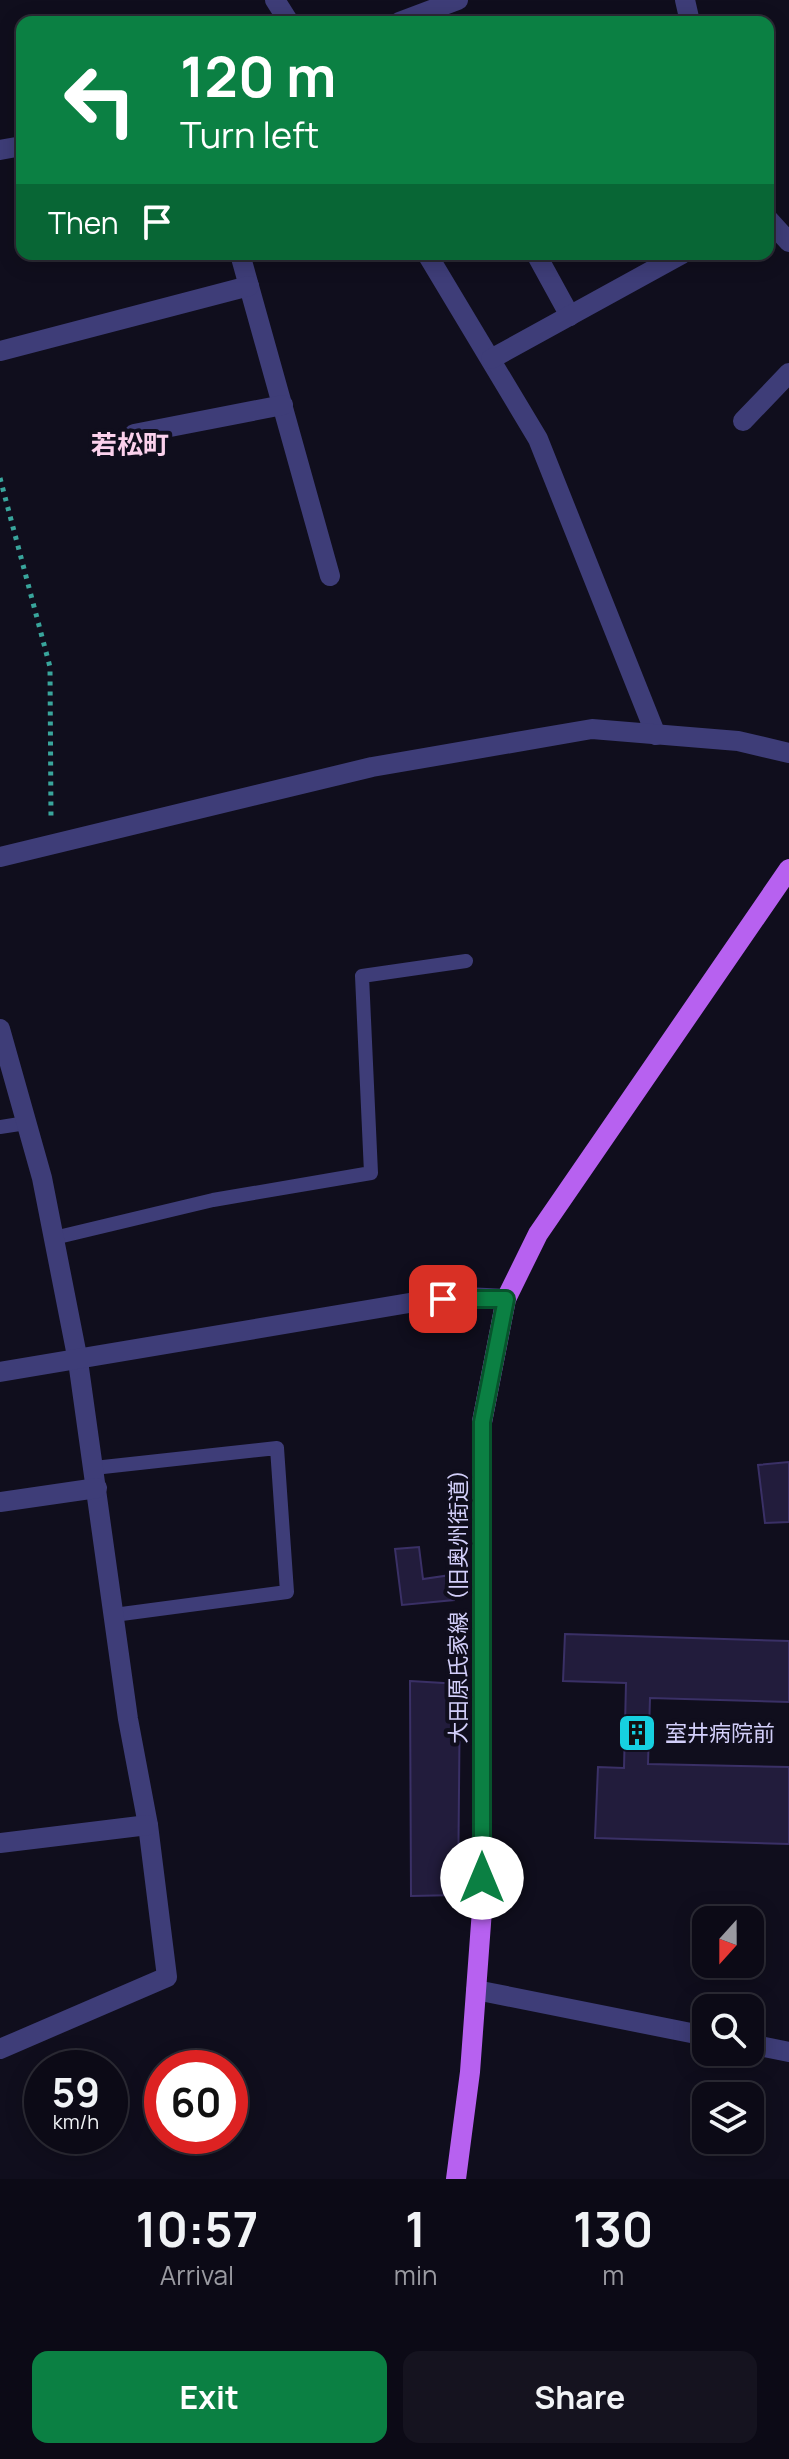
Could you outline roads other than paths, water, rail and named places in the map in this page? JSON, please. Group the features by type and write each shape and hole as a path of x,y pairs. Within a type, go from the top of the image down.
{"main road":[{"name":"大田原氏家線（旧奥州街道）","path":"456,2179 482,1910 482,1422 506,1299 538,1234 789,869"}],"street":[{"path":"415,16 458,0"},
{"path":"774,226 789,242"},
{"path":"242,260 330,576"},
{"path":"431,260 538,439 656,735"},
{"path":"539,260 570,316"},
{"path":"491,359 671,260"},
{"path":"0,351 249,286"},
{"path":"743,421 789,373"},
{"path":"134,434 283,405"},
{"path":"0,857 372,767 592,729 738,741 789,753"},
{"path":"0,1029 54,1238 78,1361 128,1719 148,1825 167,1977 0,2049"},
{"path":"0,1372 421,1301 466,1297 506,1299"},
{"path":"0,1502 96,1478"},
{"path":"0,1843 148,1825"},
{"path":"476,1990 692,2033"},
{"path":"764,2047 789,2052"}],"lane":[{"path":"54,1238 213,1200 371,1173 362,976 466,961"},
{"path":"0,1127 26,1123"},
{"path":"96,1478 277,1448 287,1592 114,1615"}],"place":[{"name":"室井病院前","path":"637,1733"}],"district":[{"name":"若松町","path":"130,445"}]}
